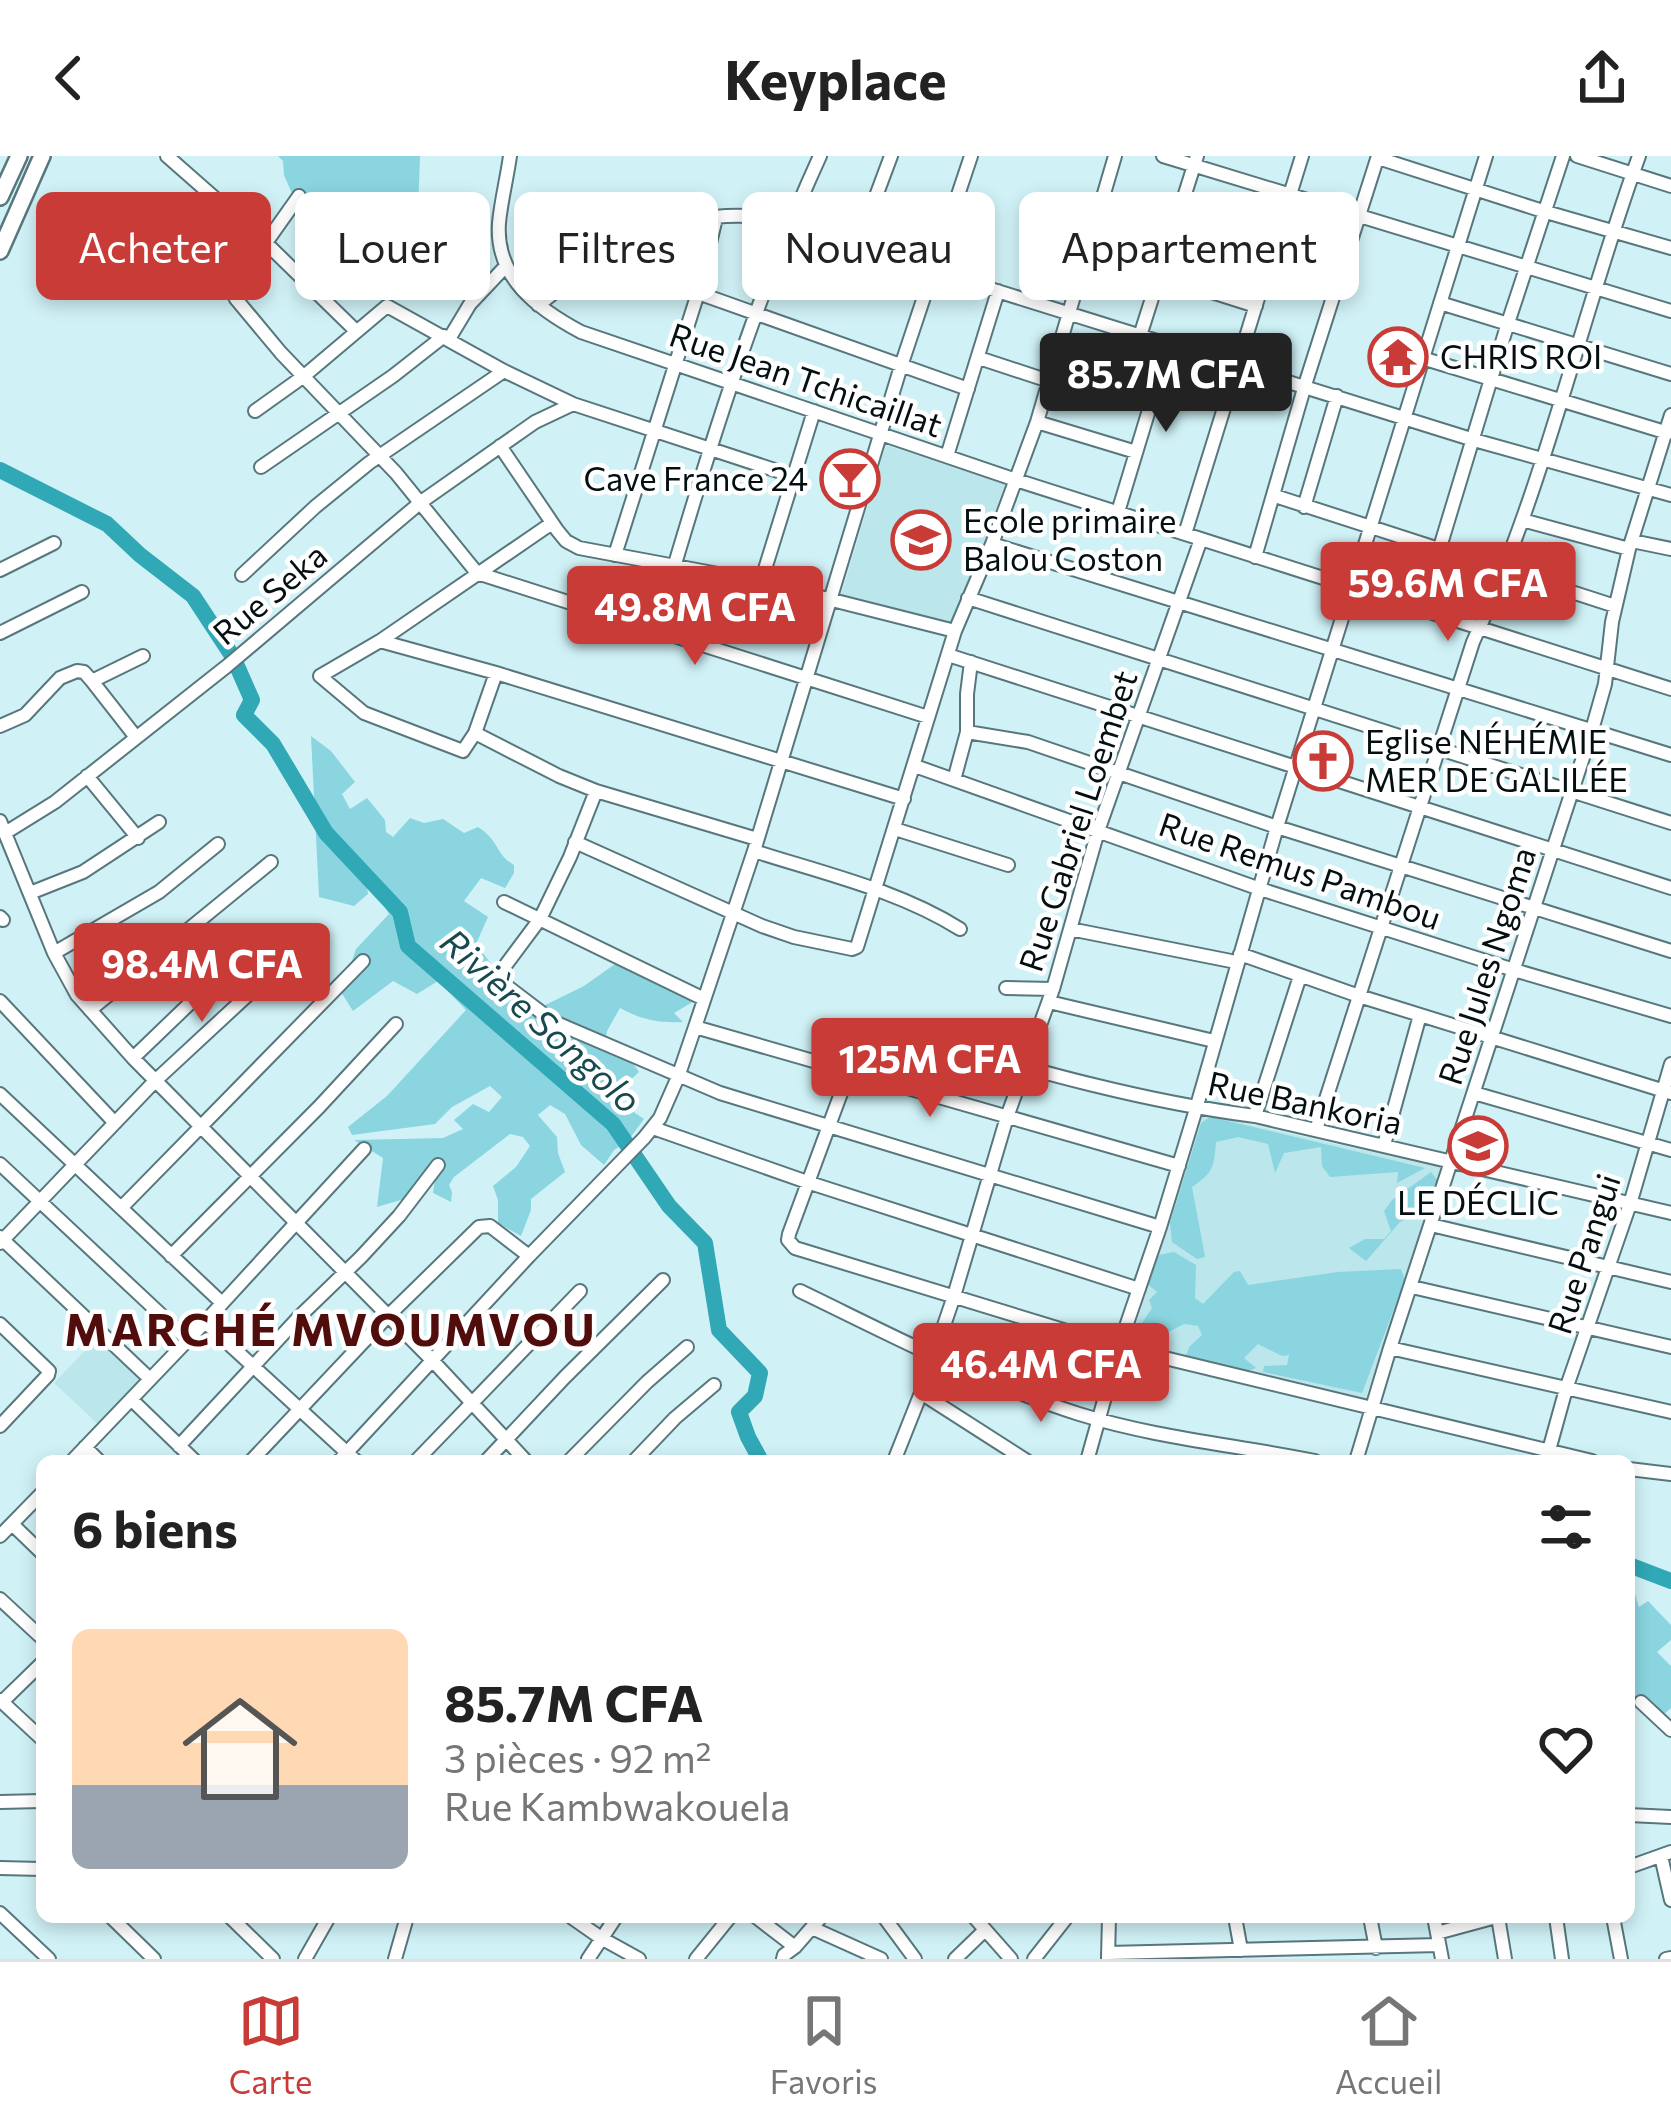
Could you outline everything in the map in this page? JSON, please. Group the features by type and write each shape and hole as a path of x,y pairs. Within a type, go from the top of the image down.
{"main road":[{"path":"0,197 19,156"},
{"path":"0,251 42,156"}],"street":[{"path":"166,156 207,192"},
{"path":"261,467 446,338 505,267 499,224 510,156"},
{"path":"804,192 820,156"},
{"path":"878,192 891,156"},
{"path":"1105,192 1114,156"},
{"path":"1163,156 1196,161 1279,192"},
{"path":"1291,192 1302,156"},
{"path":"1089,1455 1277,827 1486,156"},
{"path":"1421,610 1563,156"},
{"path":"1577,156 1671,186"},
{"path":"1316,1130 1438,749 1505,572 1639,156"},
{"path":"956,192 966,157"},
{"path":"1671,248 1378,157 1359,218 1671,311"},
{"path":"1186,192 1196,161"},
{"path":"271,238 295,202"},
{"path":"271,248 356,331"},
{"name":"Rue Jean Tchicaillat","path":"505,267 538,305 581,332 1016,480 1671,689"},
{"path":"995,290 1474,440 1671,495"},
{"path":"947,456 998,291"},
{"path":"237,300 421,502 477,573 928,717"},
{"path":"538,305 545,300"},
{"path":"615,555 696,300"},
{"path":"717,300 968,389"},
{"path":"675,564 709,450 763,300"},
{"path":"351,1455 432,1360 649,1133 678,1077 755,845 923,300"},
{"path":"575,842 762,926 794,937 857,947 955,631 1037,422 1074,300"},
{"path":"1139,336 1150,300"},
{"path":"1240,300 1256,305"},
{"path":"1186,534 1258,300"},
{"path":"1255,557 1333,300"},
{"path":"1439,304 1671,374"},
{"path":"255,411 387,306 573,404 793,476"},
{"path":"1118,512 1168,344"},
{"path":"979,358 1049,381"},
{"path":"1422,358 1668,433"},
{"path":"242,575 315,507 380,456 504,371"},
{"path":"1304,507 1337,395"},
{"name":"Rue Seka","path":"2,827 55,802 421,502 535,422 573,404"},
{"path":"761,582 814,411"},
{"name":"Rue Jules Ngoma","path":"1358,1455 1592,730 1630,545 1671,415"},
{"path":"1037,422 1136,452"},
{"path":"500,446 552,523 566,541 579,548 761,582 955,631"},
{"path":"1275,496 1615,606"},
{"path":"1522,520 1630,545 1671,549"},
{"path":"496,673 475,733 463,751 364,713 320,676 380,641 552,523"},
{"name":"Rue Gabriel Loembet","path":"896,1455 954,1296 1007,1117 1051,995 1098,831 1201,539"},
{"path":"0,570 54,543"},
{"path":"992,544 1671,755"},
{"path":"0,633 82,592"},
{"path":"968,598 1671,823"},
{"path":"380,641 904,799"},
{"path":"948,655 1671,888"},
{"path":"92,681 142,656"},
{"path":"954,779 967,733 971,662"},
{"path":"0,726 35,708 69,673 84,672 135,736"},
{"path":"475,733 559,776 755,845 960,928"},
{"path":"967,733 1028,742 1277,827 1671,951"},
{"name":"Rue Remus Pambou","path":"915,766 1260,889 1671,1016"},
{"path":"87,776 137,838"},
{"path":"596,790 540,919 502,970 504,983 554,1022 754,1105 1160,1227"},
{"path":"30,893 83,872 159,822"},
{"path":"2,827 54,953 77,995 520,1455"},
{"path":"895,829 1008,866"},
{"path":"54,953 159,892 218,844"},
{"path":"90,1010 271,862"},
{"path":"504,902 704,999"},
{"path":"1070,929 1238,958 1667,1092"},
{"path":"133,1058 238,957"},
{"path":"121,1208 363,961"},
{"path":"1256,1116 1300,976"},
{"path":"150,1378 1,1240 155,1081 265,979"},
{"path":"1006,988 1051,995 1214,1041"},
{"path":"0,1001 115,1123"},
{"path":"1384,1145 1420,1015"},
{"path":"171,1256 396,1024"},
{"path":"695,1027 1179,1166"},
{"path":"861,1039 789,1234 790,1245 1119,1347 1544,1455"},
{"name":"Rue Bankoria","path":"929,1040 1196,1108 1256,1116 1671,1213"},
{"name":"Rue Pangui","path":"1548,1455 1667,1092 1671,1064"},
{"path":"1474,1093 1671,1150"},
{"path":"0,1094 222,1303"},
{"path":"649,1133 1138,1289"},
{"path":"77,1455 364,1149"},
{"path":"0,1165 188,1340"},
{"path":"179,1446 399,1216 438,1166"},
{"path":"1431,1225 1671,1282"},
{"path":"257,1455 479,1226 490,1226 529,1256"},
{"path":"492,1455 663,1280"},
{"path":"1412,1287 1671,1347"},
{"path":"422,1455 580,1291"},
{"path":"800,1291 934,1355 1097,1419 1281,1455"},
{"path":"205,1322 345,1455"},
{"path":"0,1426 50,1371 1,1328"},
{"path":"575,1455 687,1347"},
{"path":"1390,1348 1671,1412"},
{"path":"640,1455 714,1384"},
{"path":"921,1393 1018,1455"},
{"path":"130,1399 189,1455"},
{"path":"85,1447 93,1455"},
{"path":"1635,1470 1671,1474"},
{"path":"0,1536 36,1498"},
{"path":"12,1524 36,1547"},
{"path":"0,1598 36,1632"},
{"path":"36,1669 1,1701 36,1733"},
{"path":"1641,1702 1671,1730"},
{"path":"0,1802 36,1801"},
{"path":"1635,1815 1671,1817"},
{"path":"1635,1865 1666,1854 1671,1898"},
{"path":"0,1868 36,1869"},
{"path":"0,1913 49,1959"},
{"path":"117,1923 154,1959"},
{"path":"236,1923 273,1959"},
{"path":"245,1932 250,1923"},
{"path":"305,1959 326,1923"},
{"path":"395,1959 405,1923"},
{"path":"580,1923 639,1959"},
{"path":"588,1959 612,1923"},
{"path":"696,1959 725,1923"},
{"path":"764,1923 795,1947"},
{"path":"783,1959 816,1923 881,1959"},
{"path":"888,1923 915,1959"},
{"path":"979,1923 1012,1959"},
{"path":"1034,1959 1062,1923"},
{"path":"1109,1923 1108,1956 1347,1954 1439,1946 1485,1923"},
{"path":"1371,1923 1376,1948"},
{"path":"1498,1923 1505,1959"},
{"path":"1557,1923 1562,1959"},
{"path":"1614,1923 1621,1959"},
{"path":"955,1959 985,1930"}],"shaded area":[{"path":"278,156 420,156 419,192 295,192 295,200"},
{"name":"Ecole primaire Balou Coston","path":"886,445 1005,484 953,625 841,595"},
{"path":"311,736 331,751 355,782 342,794 350,809 367,798 393,837 410,818 424,823 443,819 464,833 478,827 514,865 505,888 481,878 464,901 488,917 476,944 535,1010 584,986 622,959 692,992 691,1003 674,1013 683,1022 650,1020 620,1008 607,1031 605,1042 639,1072 624,1086 619,1102 644,1119 604,1165 581,1145 565,1114 550,1105 538,1115 557,1137 565,1172 531,1199 521,1236 498,1223 493,1186 516,1167 530,1146 523,1137 510,1134 454,1177 449,1185 451,1202 433,1193 436,1172 404,1199 377,1207 383,1158 354,1140 443,1138 463,1129 454,1120 473,1104 489,1112 502,1097 490,1086 452,1107 435,1124 352,1135 348,1127 387,1096 466,1010 438,981 417,994 393,981 353,1011 341,992 356,949 389,914 367,887 368,894 354,906 319,897"},
{"path":"1203,1114 1442,1168 1365,1401 1129,1347"},
{"path":"1210,1117 1425,1168 1397,1183 1398,1172 1330,1177 1322,1166 1321,1147 1284,1153 1275,1173 1268,1144 1238,1137 1216,1142 1211,1169 1192,1187 1205,1257 1197,1259 1172,1242 1170,1223 1201,1123"},
{"path":"1431,1172 1438,1181 1414,1215 1400,1222 1366,1261 1349,1248 1365,1239 1384,1239 1391,1231 1384,1211"},
{"path":"1174,1252 1196,1265 1195,1298 1203,1304 1234,1272 1240,1271 1248,1285 1401,1269 1405,1280 1362,1393 1263,1372 1264,1366 1287,1365 1289,1355 1258,1344 1244,1358 1256,1368 1245,1372 1184,1359 1202,1335 1198,1326 1184,1324 1143,1345 1134,1335 1157,1292 1139,1277 1159,1255"},
{"path":"96,1339 142,1383 99,1425 54,1383"},
{"path":"1635,1594 1639,1607 1648,1601 1671,1625 1671,1640 1657,1652 1671,1666 1671,1708 1663,1715 1635,1700"}],"waterway":[{"name":"Rivière Songolo","path":"0,470 107,524 193,596 233,657 252,700 244,715 273,744 326,833 400,912 408,946 613,1124 669,1206 705,1243 719,1330 760,1373 755,1396 739,1412 758,1455"},
{"name":"Rivière Songolo","path":"1635,1567 1671,1581"}],"place":[{"name":"CHRIS ROI","path":"1398,357"},
{"name":"Cave France 24","path":"850,479"},
{"name":"Ecole primaire Balou Coston","path":"921,540"},
{"name":"Eglise NÉHÉMIE MER DE GALILÉE","path":"1323,761"},
{"name":"LE DÉCLIC","path":"1478,1146"}],"district":[{"name":"MARCHÉ MVOUMVOU","path":"331,1330"}]}
